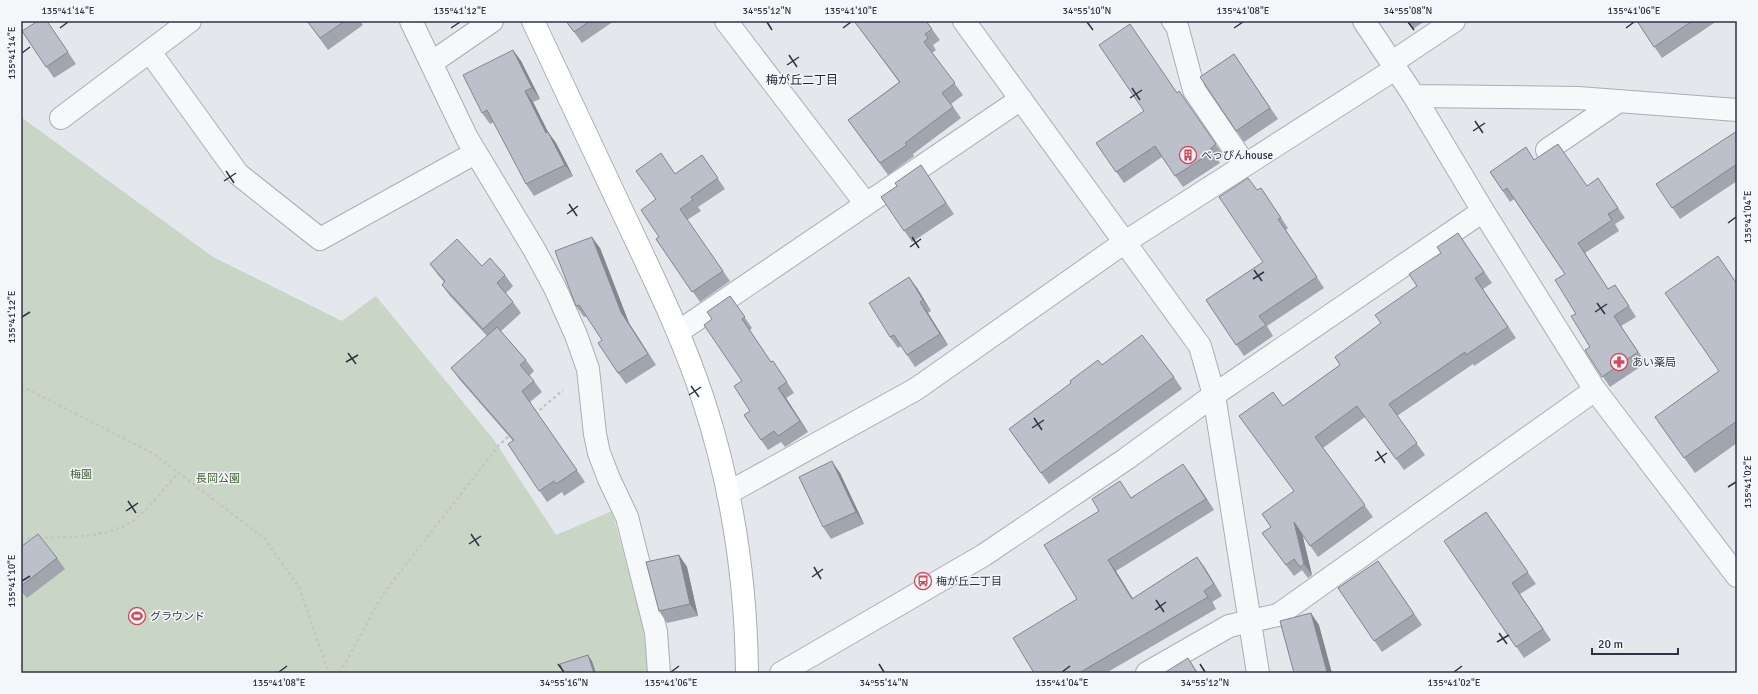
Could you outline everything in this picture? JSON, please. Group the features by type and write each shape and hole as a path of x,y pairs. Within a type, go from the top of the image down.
{"street":[{"path":"61,118 190,21"},
{"path":"411,21 475,153 523,229 555,288 576,335 588,369 596,442 603,466 627,517 656,632 658,673"},
{"path":"431,63 492,21"},
{"path":"533,21 678,332 704,400 728,494 743,593 747,673"},
{"path":"726,21 866,204"},
{"path":"964,21 1200,346 1214,395 1258,673"},
{"path":"1173,21 1177,26 1194,90 1245,165"},
{"path":"1364,21 1414,96 1483,211 1595,390 1737,576"},
{"path":"728,494 916,389 1125,242 1245,165 1393,66 1454,21"},
{"path":"150,52 238,174 320,239 475,153"},
{"path":"1414,96 1578,98 1737,110"},
{"path":"678,332 1021,99"},
{"path":"1547,150 1619,101"},
{"path":"781,673 984,555 1126,459 1214,395 1483,211"},
{"path":"1147,673 1229,626 1278,615 1595,390"}],"path":[{"path":"535,414 588,369"},
{"path":"21,386 154,454 265,539 299,587 329,673"},
{"path":"340,673 383,594 499,445 511,435"},
{"path":"21,539 77,537 106,532 134,520 178,473"}],"green space":[{"name":"長岡公園","path":"21,117 213,257 342,321 376,296 494,440 556,535 612,511 643,627 648,673 21,673"}],"building":[{"path":"38,21 47,21 68,52 46,67 22,31"},
{"path":"307,21 345,21 320,38"},
{"path":"566,21 590,21 574,32"},
{"path":"854,21 926,21 932,29 925,34 928,38 924,42 955,83 942,93 953,107 905,143 907,145 880,163 848,120 900,82"},
{"path":"1637,21 1692,21 1654,47"},
{"path":"1130,24 1177,93 1179,91 1216,144 1210,149 1212,152 1175,176 1155,146 1116,172 1096,143 1144,111 1099,45"},
{"path":"513,50 532,88 525,91 546,133 548,132 565,165 526,184 487,110 482,113 463,75"},
{"path":"1234,54 1270,108 1236,131 1200,77"},
{"path":"1737,131 1737,164 1672,208 1656,184"},
{"path":"1558,144 1587,186 1598,178 1618,208 1608,214 1612,220 1578,243 1608,289 1615,285 1629,306 1614,316 1638,352 1602,377 1585,350 1590,347 1571,316 1576,314 1555,280 1565,274 1507,188 1503,191 1490,172 1526,147 1534,160"},
{"path":"661,153 675,174 702,155 718,178 691,197 693,200 680,209 723,271 692,292 656,239 659,237 641,210 656,199 636,171"},
{"path":"921,165 946,203 904,231 881,197 897,186 895,183"},
{"path":"1248,178 1257,190 1261,188 1281,218 1278,219 1317,277 1259,316 1266,325 1236,345 1206,300 1263,262 1219,197"},
{"path":"1458,233 1484,272 1475,278 1508,327 1466,355 1465,352 1389,404 1417,443 1396,459 1357,406 1315,437 1365,505 1310,546 1294,522 1304,564 1300,567 1294,559 1286,565 1262,533 1271,527 1262,514 1294,491 1239,416 1273,392 1283,406 1340,365 1335,357 1381,323 1375,315 1417,286 1409,274 1441,253 1437,247"},
{"path":"592,237 621,312 648,354 618,373 598,343 602,340 579,305 576,306 555,251"},
{"path":"457,239 482,266 490,258 505,275 497,283 513,302 483,329 442,285 445,281 430,264"},
{"path":"1718,256 1737,284 1737,421 1684,458 1655,417 1719,371 1665,293"},
{"path":"909,277 923,300 920,302 940,334 907,355 894,335 890,337 869,303"},
{"path":"730,296 745,317 742,319 771,362 773,361 787,382 778,388 800,421 778,436 774,431 761,440 744,415 750,411 734,386 742,381 704,325 712,319 707,312"},
{"path":"497,327 526,360 520,365 534,381 522,391 577,470 556,484 554,481 539,491 508,444 514,440 451,368"},
{"path":"1142,335 1174,377 1041,473 1009,429 1071,383 1070,381 1098,360 1102,365"},
{"path":"832,461 856,512 823,527 799,477"},
{"path":"1183,464 1206,499 1108,560 1132,599 1197,557 1214,584 1204,591 1208,597 1079,673 1034,673 1013,638 1077,599 1044,545 1099,511 1092,499 1120,481 1131,498"},
{"path":"1486,512 1528,572 1512,583 1543,629 1516,647 1444,541"},
{"path":"38,534 57,558 21,586 21,547"},
{"path":"679,555 690,604 659,611 646,562"},
{"path":"1378,561 1414,614 1374,641 1338,588"},
{"path":"1311,613 1327,672 1294,673 1280,621"},
{"path":"588,655 594,673 563,673 560,664"},
{"path":"1188,658 1197,673 1164,673"}],"place":[{"name":"べっぴんhouse","path":"1188,155"},
{"name":"あい薬局","path":"1619,362"},
{"name":"梅が丘二丁目","path":"923,581"},
{"name":"グラウンド","path":"137,616"}],"district":[{"name":"梅が丘二丁目","path":"802,80"}],"park label":[{"name":"梅園","path":"81,474"}]}
